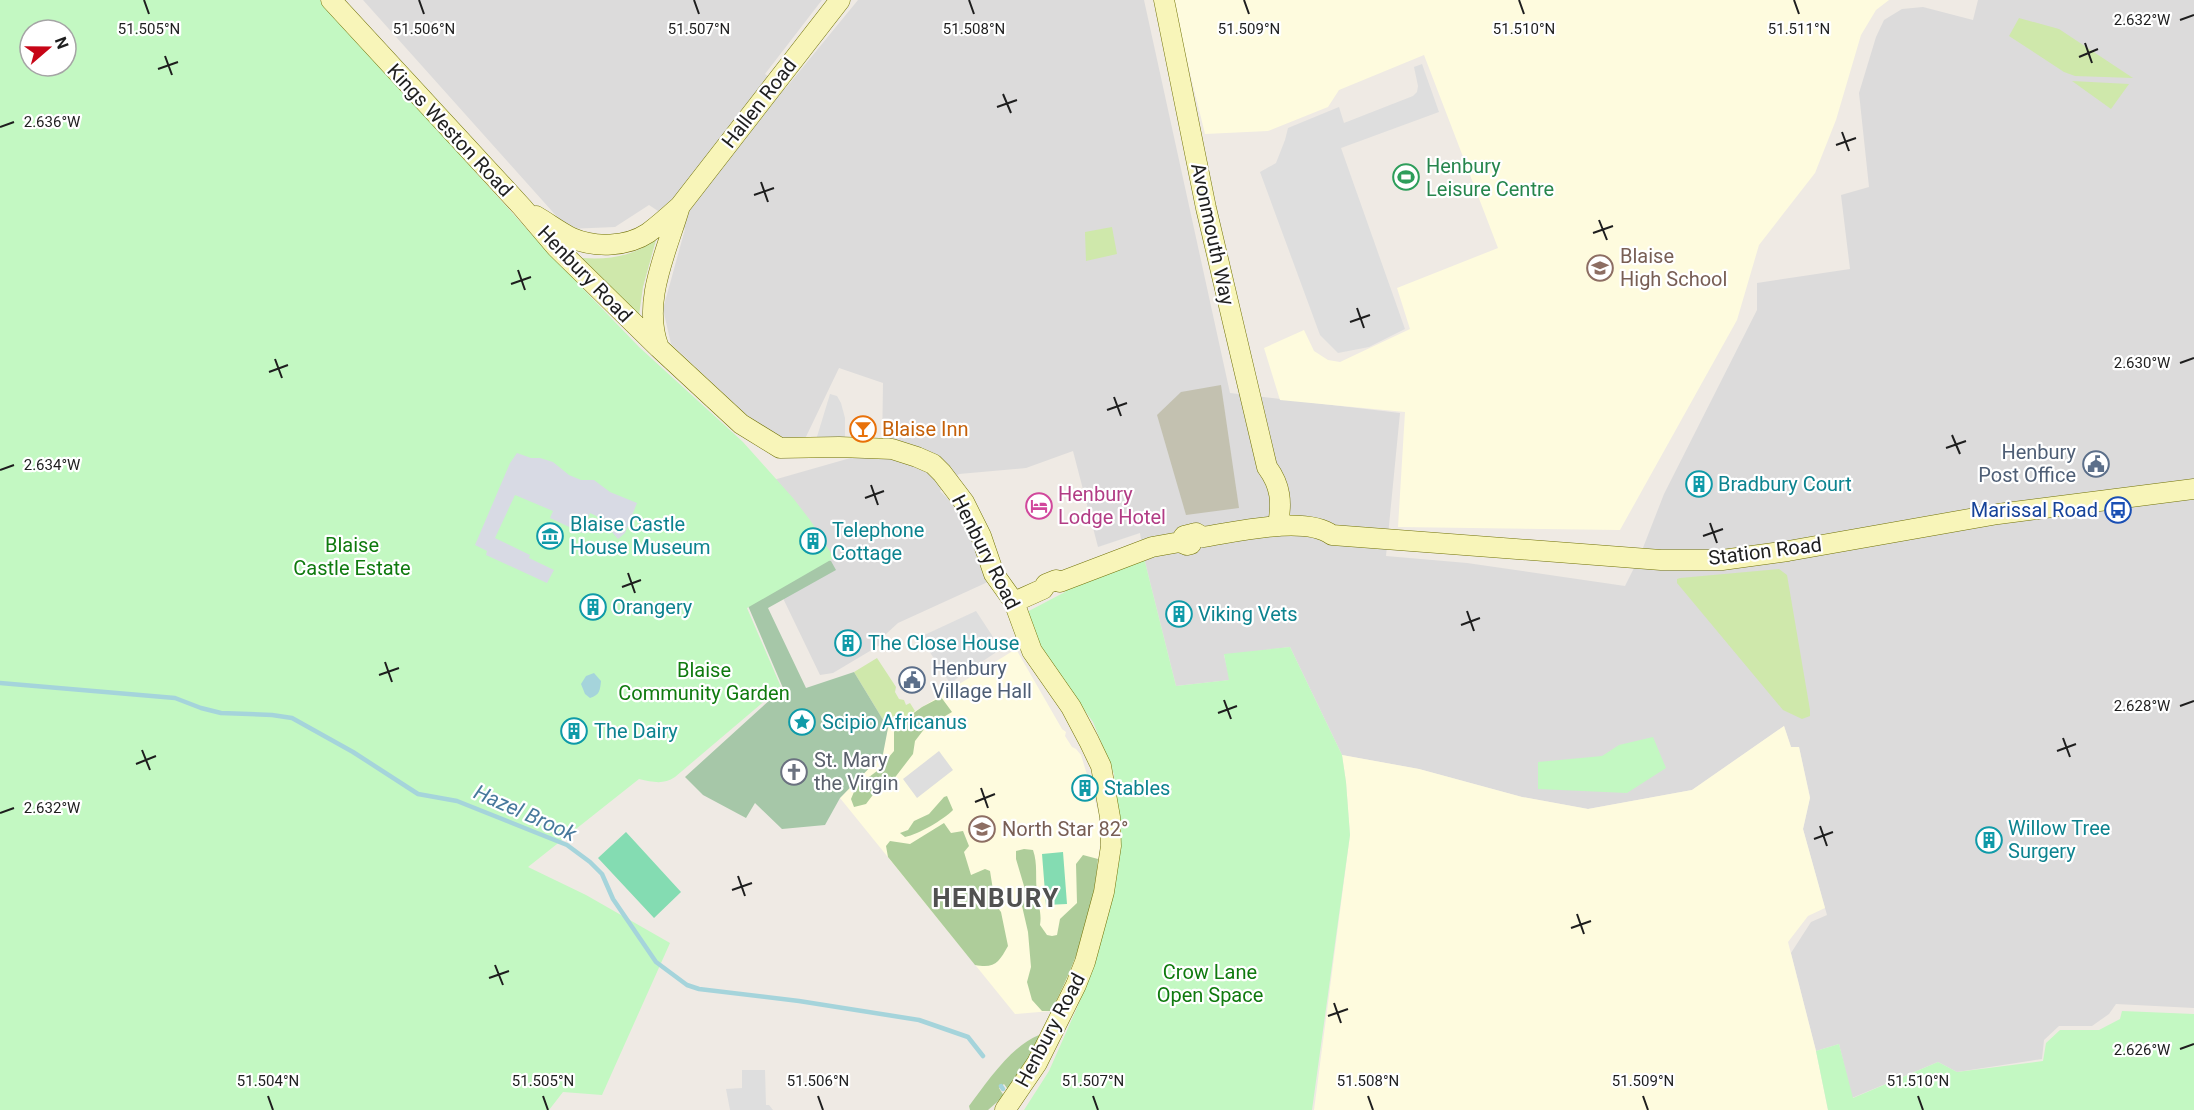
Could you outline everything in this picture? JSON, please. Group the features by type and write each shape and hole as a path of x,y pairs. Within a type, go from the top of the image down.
{"main road":[{"name":"Kings Weston Road","path":"331,0 522,207"},
{"name":"Hallen Road","path":"522,207 572,238 591,244 629,242 647,234 680,206 840,0"},
{"name":"Avonmouth Way","path":"1164,0 1208,217 1267,467 1263,478 1265,488 1270,508 1278,525"},
{"name":"Hallen Road","path":"659,348 653,333 652,315 656,285 680,206"},
{"name":"Henbury Road","path":"522,207 556,247 741,424 780,448 892,449 917,457 933,465 942,473 964,502 981,536 989,563 1001,587 1014,603 1032,651 1071,707 1101,766 1110,817 1111,846 1104,892 1096,925 1076,985 1037,1063 1005,1110"},
{"name":"Station Road","path":"1278,525 1302,537 1324,539 1332,535 1661,560 1722,560 1788,551 1998,514 2194,489"},
{"path":"1014,603 1152,548 1180,542 1184,536 1197,533 1203,537 1278,525"}],"shaded area":[{"path":"363,0 822,0 765,74 785,89 858,0 1144,0 1230,393 1400,413 1386,556 1467,563 1625,586 1639,558 1664,494 1757,310 1757,283 1850,269 1841,195 1869,187 1859,93 1876,37 1884,20 1902,9 1923,7 1973,20 1978,0 2194,0 2194,1008 2116,1004 2109,1014 2092,1026 2059,1026 2044,1040 2042,1059 1957,1072 1938,1062 1852,1098 1839,1044 1816,1051 1791,953 1811,922 1827,915 1803,829 1810,797 1799,747 1791,747 1784,726 1692,790 1588,809 1522,797 1419,769 1342,755 1290,647 1224,655 1230,680 1176,686 1144,558 1140,533 1098,547 1073,451 1026,468 959,474 940,491 966,517 990,581 898,623 886,634 880,645 833,673 820,675 780,592 749,487 882,449 883,383 839,368 803,443 768,435 671,344 663,309 685,229 649,205 615,227 568,229"},
{"name":"Blaise High School","path":"1172,0 1889,0 1876,10 1861,35 1836,120 1815,173 1759,245 1737,320 1620,530 1398,527 1405,412 1280,400 1264,348 1304,330 1314,351 1328,360 1340,362 1410,329 1397,288 1498,248 1424,55 1339,90 1328,107 1268,131 1205,134"},
{"path":"1422,64 1439,112 1341,148 1405,329 1369,347 1338,353 1320,335 1260,172 1276,163 1288,128 1339,107 1344,123 1413,96 1418,86 1414,67"},
{"path":"1221,385 1239,508 1186,515 1157,415 1181,392"},
{"path":"830,394 837,396 841,403 845,418 845,437 816,440"},
{"path":"517,453 553,462 569,475 581,480 594,480 610,492 637,503 625,533 618,539 607,526 609,522 590,513 582,533 550,518 553,511 515,495 495,538 554,570 547,583 486,555 487,551 475,545 510,463"},
{"path":"976,611 1001,649 950,683 920,637"},
{"name":"North Star 82°","path":"1016,649 1062,729 1066,732 1065,736 1081,755 1099,814 1100,845 1097,870 1075,958 1066,983 1051,1011 1015,1014 840,798 882,754 888,728"},
{"path":"1784,726 1791,747 1799,747 1810,798 1803,829 1825,908 1808,916 1788,942 1816,1051 1828,1110 1314,1110 1350,835 1342,755 1419,769 1522,797 1588,809 1692,790"},
{"path":"939,751 953,770 917,798 903,779"},
{"path":"742,1070 765,1070 766,1105 773,1110 730,1110 726,1089 742,1088"}],"green space":[{"name":"Blaise Castle Estate","path":"0,0 320,0 542,246 639,347 743,442 793,498 834,558 747,608 781,687 671,780 653,782 639,779 528,867 586,895 670,943 602,1095 563,1092 549,1110 0,1110"},
{"path":"2019,18 2059,29 2133,78 2075,76 2064,72 2009,36"},
{"path":"2072,81 2129,84 2111,109"},
{"path":"1112,227 1117,254 1086,261 1085,232"},
{"path":"656,240 643,287 639,315 582,258 620,256 638,250"},
{"path":"798,551 831,561 836,570 768,608 806,688 854,672 888,728 883,754 840,798 825,825 782,829 755,803 746,818 703,795 685,777 783,688 740,587"},
{"name":"Crow Lane Open Space","path":"1144,558 1176,686 1229,680 1224,654 1290,647 1342,755 1350,835 1312,1110 1024,1110 1049,1071 1080,1001 1110,907 1118,842 1114,774 1093,722 1046,657 1025,613 1065,592 1069,586"},
{"path":"1779,569 1787,575 1810,710 1810,716 1802,719 1783,710 1677,583 1677,579 1680,578"},
{"path":"877,658 896,687 895,692 899,699 904,700 906,705 910,703 915,711 888,728 854,672"},
{"path":"941,697 952,712 925,728 915,741 913,754 893,780 875,792 866,804 854,807 851,799 856,787 877,771 894,751 894,727"},
{"path":"1653,737 1666,768 1627,793 1538,789 1538,762 1602,756 1619,745"},
{"path":"947,796 953,810 949,814 917,833 905,837 900,833 908,830 914,821 929,814"},
{"path":"944,823 951,833 963,831 969,846 964,852 971,875 985,869 990,871 993,890 988,895 1001,912 1008,946 999,960 992,965 975,965 888,857 886,846 890,841 910,844"},
{"path":"626,832 681,892 654,918 598,858"},
{"path":"1033,850 1040,925 1047,935 1052,936 1057,935 1060,919 1077,903 1076,864 1083,855 1098,859 1088,918 1076,956 1051,1011 1042,1011 1032,1000 1027,982 1031,967 1028,932 1022,906 1024,886 1016,859 1016,851"},
{"path":"1063,852 1067,904 1046,905 1042,854"},
{"path":"2122,1011 2194,1014 2194,1110 1828,1110 1816,1051 1839,1044 1853,1098 1938,1062 1957,1072 2043,1061 2046,1043 2060,1030 2099,1030 2120,1019"},
{"path":"1039,1035 1044,1037 1009,1091 1004,1084 999,1088 1004,1096 988,1110 970,1110 969,1106 1009,1056"}],"water":[{"path":"594,673 601,681 598,694 590,698 585,694 581,684 586,676"}],"waterway":[{"name":"Hazel Brook","path":"0,683 175,698 221,713 292,718 353,752 418,794 457,801 567,845 602,874 613,899 656,962 687,985 699,989 799,1001 919,1020 968,1037 983,1056"}],"place":[{"name":"Henbury Leisure Centre","path":"1406,177"},
{"name":"Blaise High School","path":"1600,268"},
{"name":"Blaise Inn","path":"863,429"},
{"name":"Henbury Post Office","path":"2096,464"},
{"name":"Bradbury Court","path":"1699,484"},
{"name":"Henbury Lodge Hotel","path":"1039,506"},
{"name":"Marissal Road","path":"2118,510"},
{"name":"Blaise Castle House Museum","path":"550,536"},
{"name":"Telephone Cottage","path":"813,541"},
{"name":"Orangery","path":"593,607"},
{"name":"Viking Vets","path":"1179,614"},
{"name":"The Close House","path":"848,643"},
{"name":"Henbury Village Hall","path":"912,680"},
{"name":"Scipio Africanus","path":"802,722"},
{"name":"The Dairy","path":"574,731"},
{"name":"St. Mary the Virgin","path":"794,772"},
{"name":"Stables","path":"1085,788"},
{"name":"North Star 82°","path":"982,829"},
{"name":"Willow Tree Surgery","path":"1989,840"}],"district":[{"name":"HENBURY","path":"996,898"}],"park label":[{"name":"Blaise Community Garden","path":"704,682"}]}
